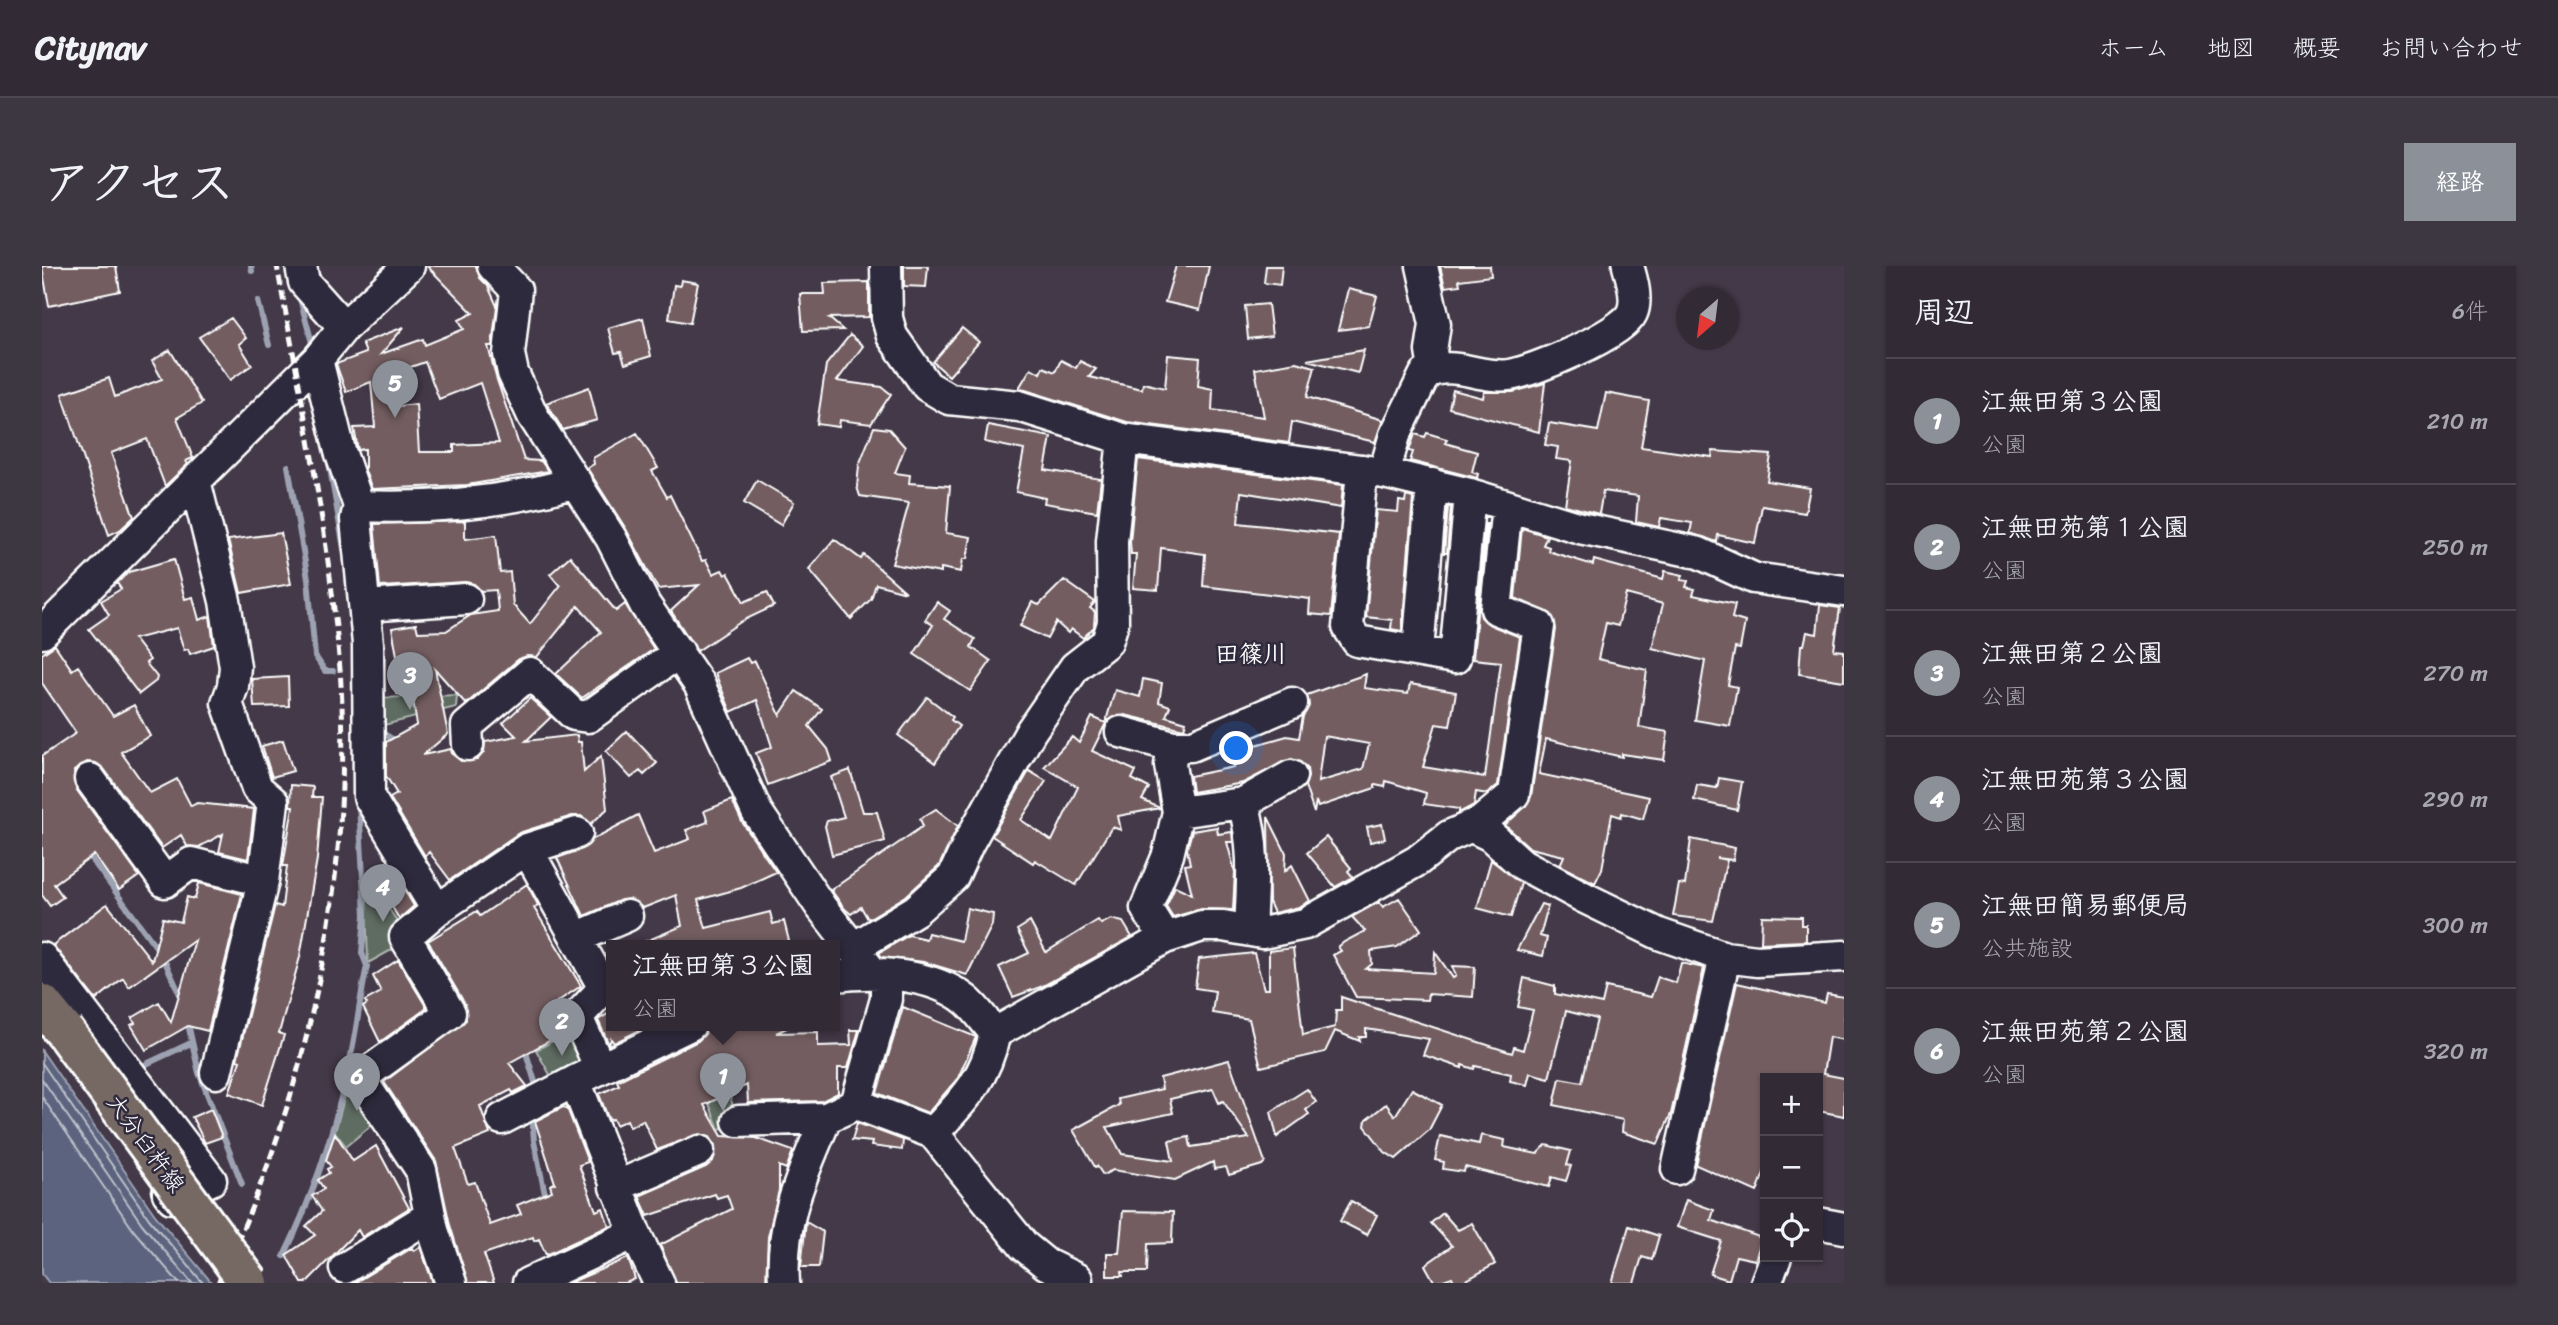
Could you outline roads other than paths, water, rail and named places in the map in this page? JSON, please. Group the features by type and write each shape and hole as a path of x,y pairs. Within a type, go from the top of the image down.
{"main road":[{"name":"大分臼杵線","path":"49,1023 249,1283"}],"street":[{"path":"301,266 304,282 344,327"},
{"path":"42,633 317,359 344,327 409,266"},
{"path":"493,266 516,290 508,337 513,373 533,416 611,538 645,605 699,684 757,812 852,948 879,974 886,999 856,1104"},
{"path":"886,266 887,318 892,336 915,373 937,393 961,402 1018,406 1123,439 1373,472 1432,484 1580,528 1699,553 1753,578 1844,591"},
{"path":"1422,266 1435,324 1432,351 1434,369"},
{"path":"1470,494 1455,658 1357,641 1351,636 1348,627 1373,472 1395,435 1418,383 1434,369 1511,375 1572,352 1616,331 1628,321 1634,310 1632,278 1628,266"},
{"path":"317,359 340,451 359,506 356,519 368,644 369,797 437,910"},
{"path":"852,948 916,909 953,877 1031,731 1075,667 1107,642 1113,623 1112,541 1123,439"},
{"path":"195,481 225,601 235,667 227,703 257,788 273,802 264,881 216,1073"},
{"path":"359,506 388,508 528,495 576,481"},
{"path":"1418,652 1432,484"},
{"path":"933,1133 968,1096 989,1063 995,1033 1166,938 1202,926 1271,932 1305,924 1417,861 1448,836 1480,822 1514,794 1539,626 1496,609 1507,506"},
{"path":"365,606 466,599"},
{"path":"468,745 467,726 530,673 574,715 589,717 678,652"},
{"path":"1121,732 1173,746 1191,746 1292,703"},
{"path":"1166,938 1146,908 1168,855 1178,812 1170,765 1173,746"},
{"path":"1178,812 1243,803 1291,776"},
{"path":"90,779 164,881 191,863 264,881"},
{"path":"1243,803 1251,831 1254,868 1250,930"},
{"path":"1470,826 1491,836 1522,864 1585,898 1659,934 1725,957 1757,961 1844,956"},
{"path":"451,1283 430,1216 421,1170 360,1078 450,1013 405,937 437,910 527,849 577,833"},
{"path":"527,849 604,988 577,1017 587,1074 615,1187 659,1283"},
{"path":"576,939 627,916"},
{"path":"1677,1169 1725,957"},
{"path":"42,958 211,1180 172,1198 49,1023"},
{"path":"840,976 879,974 933,984 959,995 995,1033"},
{"path":"502,1119 587,1074 677,1031"},
{"path":"738,1121 826,1118 856,1104 933,1133 1024,1246 1046,1264 1077,1279 1076,1283"},
{"path":"784,1283 784,1237 794,1192 826,1118"},
{"path":"615,1187 699,1151"},
{"path":"345,1268 430,1216"},
{"path":"1823,1224 1844,1228"},
{"path":"528,1283 635,1233"},
{"path":"1766,1283 1774,1262"}],"water":[{"path":"42,1051 155,1215 212,1283 49,1283 42,1274"}],"waterway":[{"path":"251,266 252,271"},
{"path":"299,295 312,343"},
{"path":"258,301 269,345"},
{"path":"329,463 344,549"},
{"path":"288,466 308,579 315,656 325,671 333,671"},
{"path":"378,730 397,742"},
{"path":"284,1256 313,1189 335,1120 350,1060 367,966 362,953 365,915 359,803"},
{"path":"87,853 162,955 182,999"},
{"path":"187,1019 199,1073 242,1184"},
{"path":"140,1067 191,1043"},
{"path":"524,1046 535,1082"},
{"path":"532,1113 534,1141 546,1199"}],"railway":[{"path":"218,1283 250,1211 278,1136 301,1058 333,897 340,816 343,736 334,608 312,461 277,266"}],"place":[{"name":"江無田簡易郵便局","path":"395,418"},
{"name":"江無田第２公園","path":"410,710"},
{"name":"江無田苑第３公園","path":"383,922"},
{"name":"江無田苑第１公園","path":"562,1056"},
{"name":"江無田苑第２公園","path":"357,1111"},
{"name":"江無田第３公園","path":"723,1111"}],"district":[{"name":"田篠川","path":"1251,654"}]}
